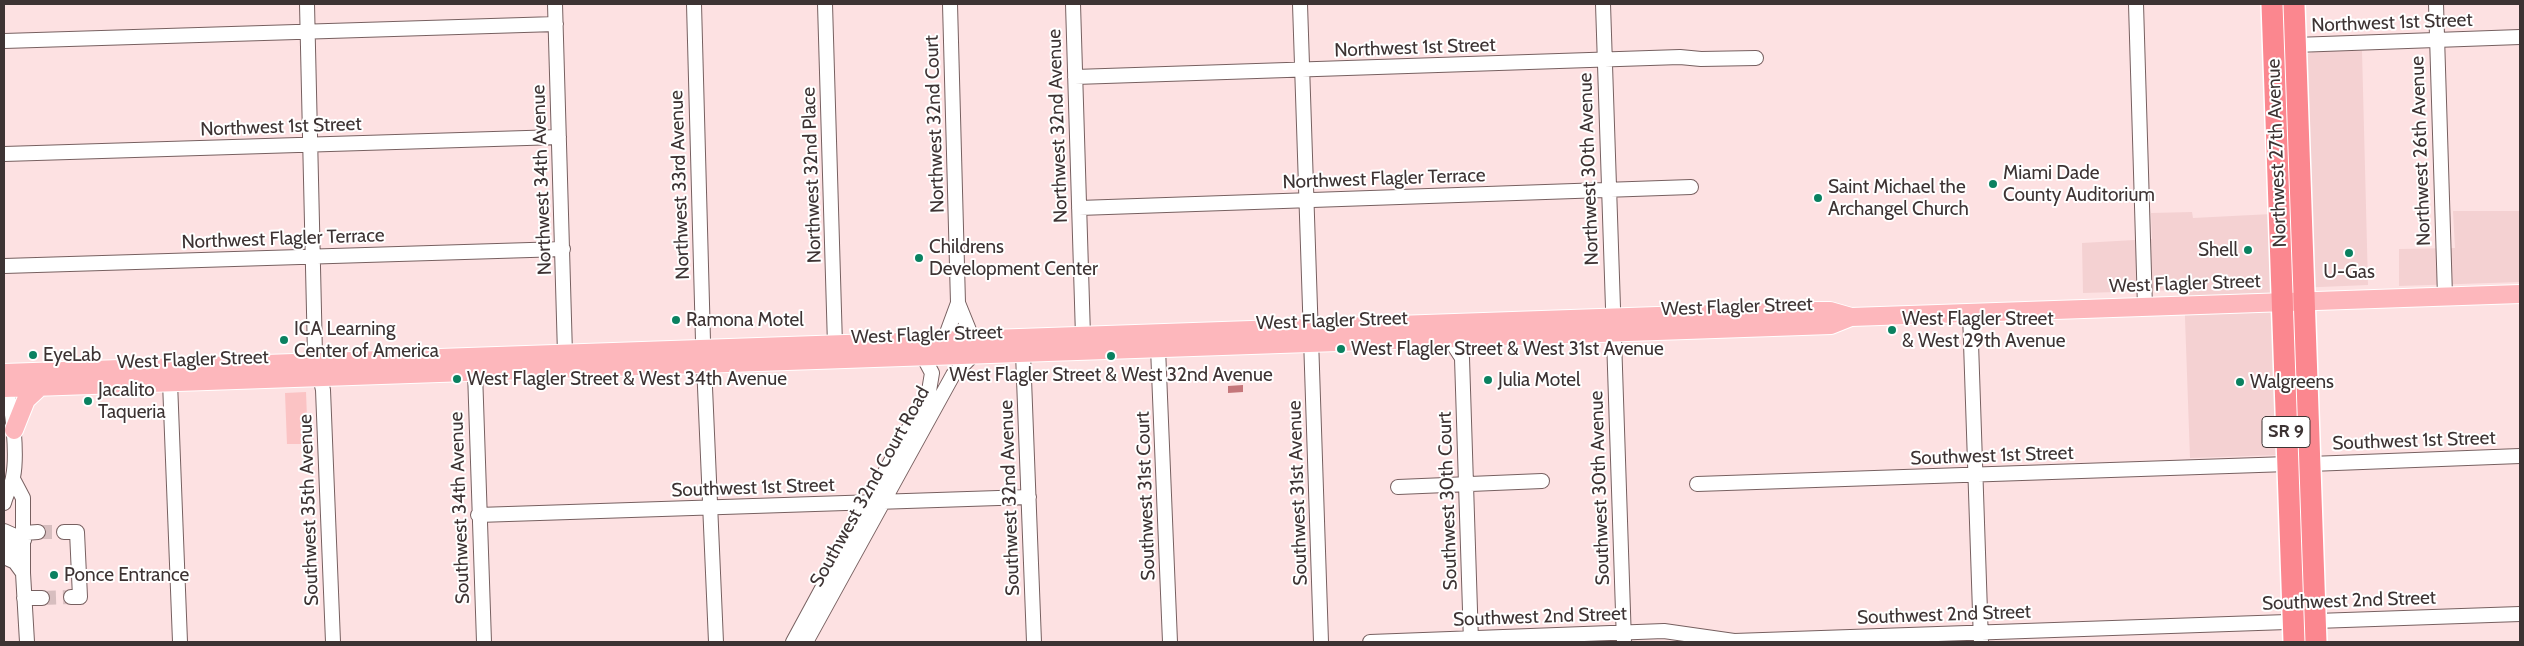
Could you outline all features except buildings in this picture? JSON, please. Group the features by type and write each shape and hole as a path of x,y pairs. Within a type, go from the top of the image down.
{"highway":[{"name":"Northwest 27th Avenue","path":"2294,4 2305,302"},
{"name":"Northwest 27th Avenue","path":"2272,14 2281,302"},
{"path":"2272,14 2295,45 2274,60"},
{"name":"SR 9","path":"2281,302 2294,632"},
{"name":"SR 9","path":"2305,302 2316,642"}],"main road":[{"name":"West Flagler Street","path":"4,388 170,382 565,354 704,357 923,356 1005,339 1083,336 1311,335 1470,338 1760,313 1830,311 1851,317 2520,294"},
{"path":"1735,328 1749,322 1760,313"},
{"name":"West Flagler Street","path":"4,373 319,370 475,372 704,357 835,345 944,341 973,347 1023,352 1158,348 1311,335 1612,325 1735,328 1831,325 1851,317"},
{"path":"1083,336 1095,350"},
{"path":"1005,339 1023,352"},
{"path":"14,430 26,400 41,386"}],"street":[{"name":"Southwest 35th Avenue","path":"308,4 313,257 333,642"},
{"name":"Northwest 34th Avenue","path":"555,4 565,354"},
{"name":"Northwest 33rd Avenue","path":"694,4 704,357 716,642"},
{"name":"Northwest 32nd Place","path":"825,4 835,345"},
{"name":"Northwest 32nd Court","path":"950,4 958,303 973,347"},
{"name":"Northwest 32nd Avenue","path":"1073,4 1083,336"},
{"name":"Southwest 31st Avenue","path":"1300,4 1322,642"},
{"name":"Northwest 30th Avenue","path":"1603,4 1610,191 1612,325"},
{"path":"2136,4 2146,307"},
{"name":"Northwest 26th Avenue","path":"2436,4 2445,296"},
{"path":"4,41 556,24"},
{"name":"Northwest 1st Street","path":"2295,45 2520,37"},
{"name":"Northwest 1st Street","path":"1075,78 1680,57 1701,59 1756,58"},
{"name":"Northwest 1st Street","path":"4,154 559,137"},
{"name":"Northwest Flagler Terrace","path":"1079,208 1691,187"},
{"name":"Northwest Flagler Terrace","path":"4,266 563,249"},
{"name":"Northwest 32nd Court","path":"944,341 958,303"},
{"path":"1970,313 1981,637"},
{"name":"Southwest 30th Avenue","path":"1612,325 1624,638"},
{"path":"1449,338 1462,358"},
{"name":"Southwest 30th Court","path":"1470,338 1462,358 1471,640"},
{"name":"Southwest 32nd Court Road","path":"806,642 953,375 973,347"},
{"name":"Southwest 31st Court","path":"1158,348 1170,642"},
{"name":"Southwest 32nd Avenue","path":"1023,352 1034,642"},
{"name":"Southwest 32nd Court Road","path":"793,642 932,384 932,373 923,356"},
{"name":"Southwest 34th Avenue","path":"475,372 478,515 484,642"},
{"path":"170,382 180,642"},
{"path":"4,388 9,396 14,430 7,490 23,498 29,535 23,556 26,642"},
{"name":"Southwest 1st Street","path":"2310,464 2520,456"},
{"name":"Southwest 1st Street","path":"1697,484 2288,464"},
{"path":"1398,487 1542,482"},
{"name":"Southwest 1st Street","path":"478,515 1029,497"},
{"path":"4,532 29,535"},
{"path":"64,532 77,532 80,597 71,597"},
{"path":"4,542 16,548 23,556"},
{"path":"4,557 15,562 23,573"},
{"path":"24,598 42,598"},
{"name":"Southwest 2nd Street","path":"1370,642 1624,638 1676,632 1734,641 2294,632 2315,621 2520,614"}],"shaded area":[{"path":"2318,50 2362,51 2368,285 2272,289 2277,455 2190,458 2184,290 2083,293 2082,243 2152,239 2151,213 2192,212 2193,218 2311,212 2305,55"},
{"path":"2453,211 2520,211 2520,282 2399,286 2399,249 2455,248"},
{"path":"1243,385 1243,392 1228,393 1228,386"},
{"path":"306,392 308,444 287,444 285,393"}],"tunnel":[{"path":"38,532 64,532"},
{"path":"42,598 71,597"}],"place":[{"name":"Miami Dade County Auditorium","path":"1993,184"},
{"name":"Saint Michael the Archangel Church","path":"1818,198"},
{"name":"Shell","path":"2248,250"},
{"name":"U-Gas","path":"2349,253"},
{"name":"Childrens Development Center","path":"919,258"},
{"name":"Ramona Motel","path":"676,320"},
{"name":"West Flagler Street & West 29th Avenue","path":"1892,330"},
{"name":"ICA Learning Center of America","path":"284,340"},
{"name":"West Flagler Street & West 31st Avenue","path":"1341,349"},
{"name":"EyeLab","path":"33,355"},
{"name":"West Flagler Street & West 32nd Avenue","path":"1111,356"},
{"name":"West Flagler Street & West 34th Avenue","path":"457,379"},
{"name":"Julia Motel","path":"1488,380"},
{"name":"Walgreens","path":"2240,382"},
{"name":"Jacalito Taqueria","path":"88,401"},
{"name":"Ponce Entrance","path":"54,575"}]}
